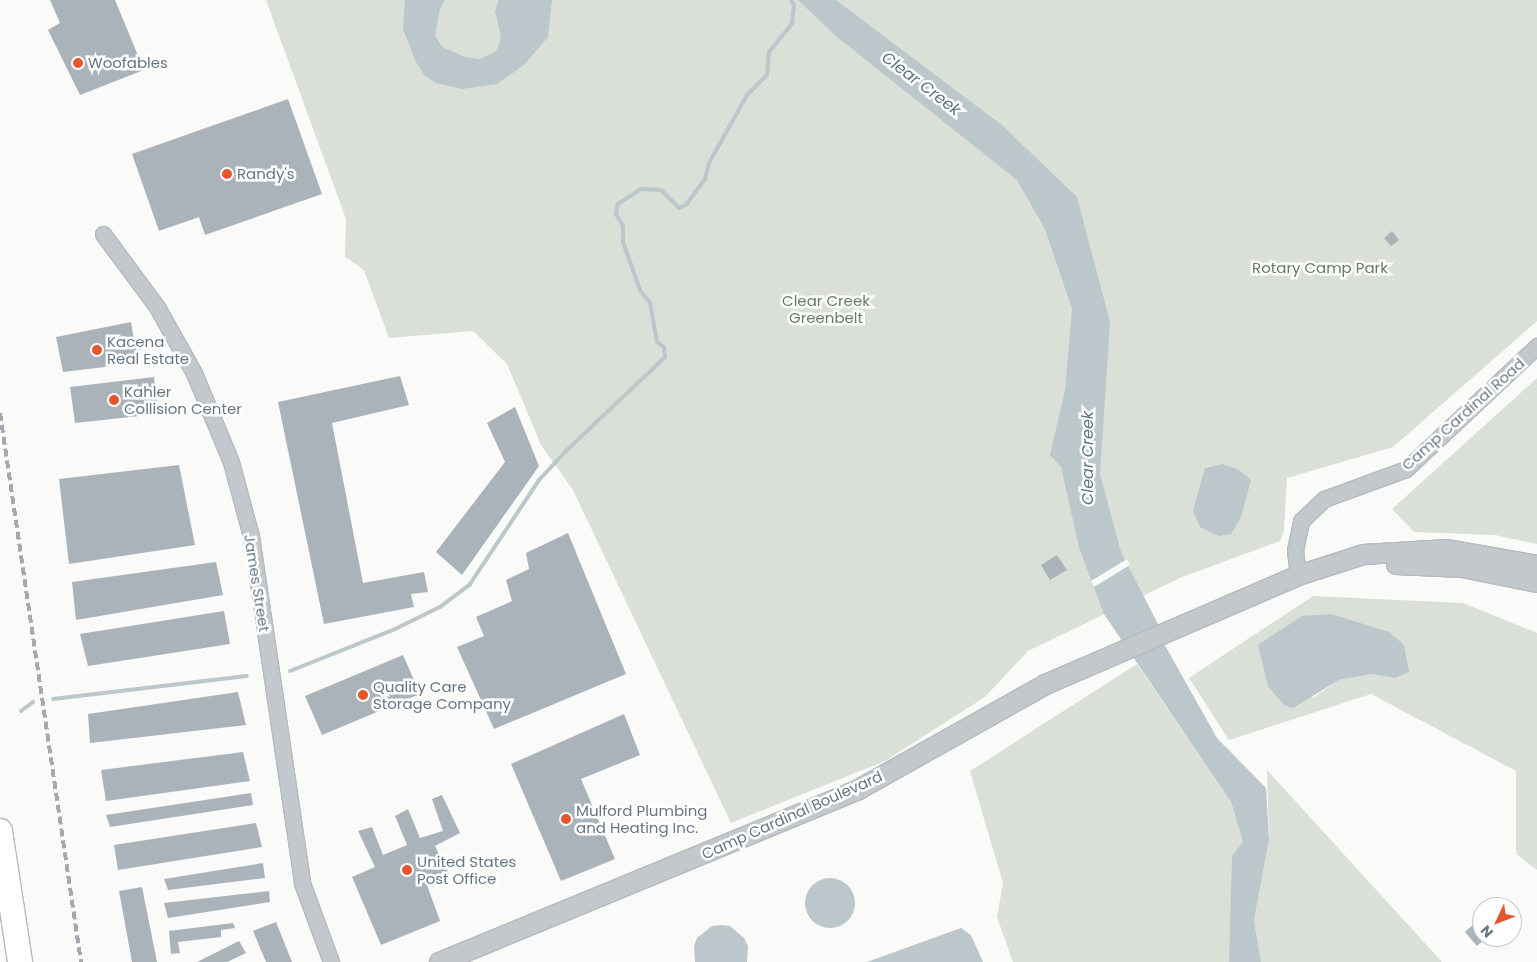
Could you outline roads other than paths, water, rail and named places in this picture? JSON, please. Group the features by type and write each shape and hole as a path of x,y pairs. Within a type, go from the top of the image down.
{"main road":[{"path":"0,831 20,962"}],"street":[{"name":"James Street","path":"103,234 157,307 194,373 231,462 250,536 302,883 331,962"},
{"name":"Camp Cardinal Road","path":"1298,575 1295,550 1301,521 1324,499 1406,469 1537,346"},
{"path":"1298,575 1363,554 1447,549 1537,565"},
{"path":"1298,575 1407,563 1462,567 1537,582"},
{"name":"Camp Cardinal Boulevard","path":"439,962 858,789 998,709 1080,668 1298,575"}],"water":[{"path":"405,0 445,0 440,9 435,35 442,47 465,57 480,59 497,51 501,36 495,11 499,0 552,0 548,37 524,65 497,84 462,89 436,83 425,76 416,62 403,29"},
{"name":"Clear Creek","path":"798,0 836,0 1003,126 1077,197 1110,322 1100,474 1121,552 1158,624 1163,642 1217,738 1266,788 1269,840 1254,920 1261,962 1229,962 1232,856 1243,842 1231,802 1104,614 1079,547 1061,467 1050,455 1065,390 1072,309 1045,229 1017,180 837,37"},
{"path":"1223,464 1239,470 1251,480 1241,517 1231,534 1219,536 1200,527 1193,511 1205,468"},
{"path":"1331,614 1389,632 1404,645 1409,672 1395,678 1371,674 1339,680 1293,708 1284,705 1268,686 1258,645 1302,616"},
{"path":"825,878 835,878 848,885 855,898 855,908 848,921 835,928 825,928 816,924 809,917 805,908 805,898 809,889 816,882"},
{"path":"712,926 730,926 744,938 748,946 747,962 695,962 694,946 697,938"},
{"path":"961,928 971,935 983,962 867,962"}],"waterway":[{"path":"290,671 395,629 440,607 470,584 539,480 566,451 665,357 664,347 657,342 650,303 640,290 623,242 623,226 616,214 618,204 641,189 661,190 679,208 686,205 705,179 709,163 747,95 767,75 769,52 792,24 794,5 791,0"},
{"path":"53,699 247,676"},
{"path":"21,711 33,702"}],"railway":[{"path":"0,413 81,962"}],"place":[{"name":"Woofables","path":"78,63"},
{"name":"Randy's","path":"227,174"},
{"name":"Kacena Real Estate","path":"97,350"},
{"name":"Kahler Collision Center","path":"114,400"},
{"name":"Quality Care Storage Company","path":"363,695"},
{"name":"Mulford Plumbing and Heating Inc.","path":"566,819"},
{"name":"United States Post Office","path":"407,870"}],"park label":[{"name":"Rotary Camp Park","path":"1320,268"},
{"name":"Clear Creek Greenbelt","path":"826,308"}]}
